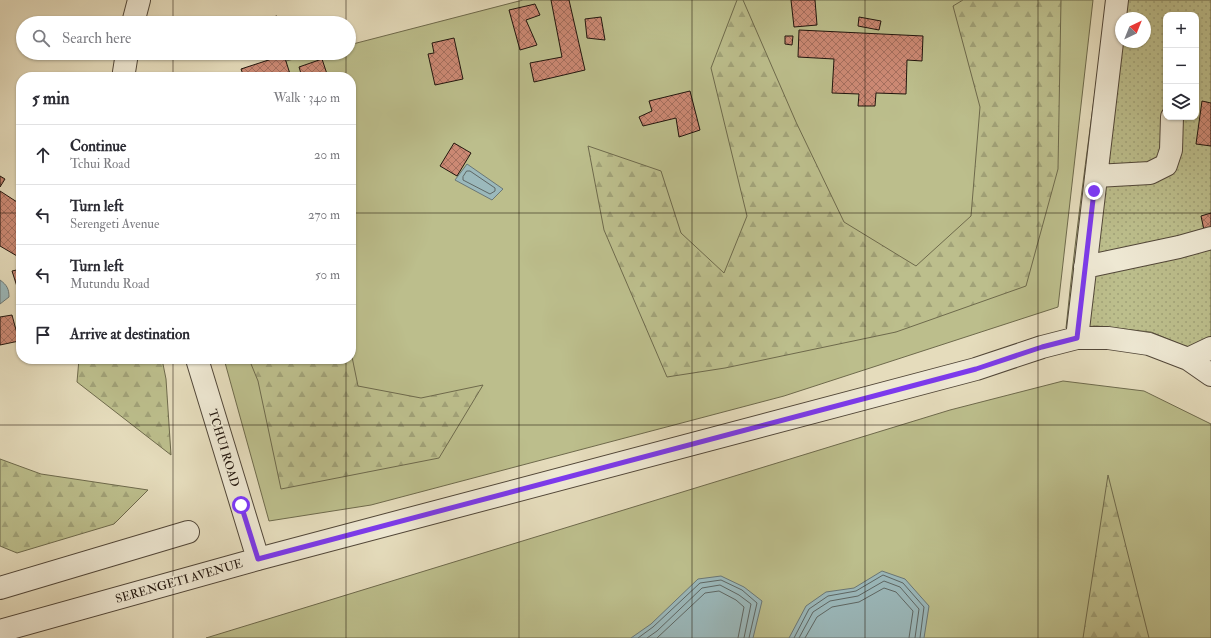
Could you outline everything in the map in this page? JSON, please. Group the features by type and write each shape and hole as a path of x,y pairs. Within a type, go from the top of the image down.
{"street":[{"path":"135,16 139,0"},
{"path":"1077,338 1117,0"},
{"path":"124,72 126,60"},
{"path":"1096,176 1150,173 1166,165 1171,150 1172,120"},
{"path":"1085,268 1211,238"},
{"name":"SERENGETI AVENUE","path":"0,631 258,559 976,369 1042,347 1077,338 1108,338 1150,344 1188,359 1211,375"},
{"path":"1188,359 1211,348"},
{"name":"TCHUI ROAD","path":"199,364 258,559"},
{"path":"0,588 188,532"}],"green space":[{"path":"523,0 1093,0 1058,307 784,396 371,505 269,521 225,364 356,364 356,72 243,72 290,60 356,60 356,43"},
{"path":"737,0 743,0 796,122 844,222 916,266 971,216 980,107 953,6 963,0 1061,0 1058,169 1026,286 896,332 725,368 667,377 604,230 588,146 661,171 681,233 724,273 747,216 711,68"},
{"path":"1107,0 1211,0 1211,341 1187,347 1151,332 1097,326 1066,328 1080,205"},
{"path":"79,364 163,364 166,379 171,455 77,382"},
{"path":"251,364 353,364 358,386 421,398 483,385 439,458 281,489 258,381"},
{"path":"1063,381 1144,391 1211,424 1211,638 206,638 950,410"},
{"path":"0,459 41,474 148,490 114,524 17,553 0,546"},
{"path":"1108,475 1149,638 1083,638"}],"water":[{"path":"467,164 503,189 492,200 455,180"},
{"path":"0,280 7,287 9,297 0,304"},
{"path":"882,571 905,579 929,606 924,638 789,638 806,606 826,592 854,588"},
{"path":"721,576 744,587 762,601 753,638 631,638 651,624 698,579"}],"building":[{"path":"551,0 569,0 585,70 534,82 530,63 562,57"},
{"path":"791,0 815,0 817,25 794,27"},
{"path":"535,4 540,15 526,20 537,45 520,50 509,10"},
{"path":"601,17 605,40 587,38 585,19"},
{"path":"859,17 881,21 879,30 858,26"},
{"path":"799,30 923,36 922,61 907,60 906,94 876,93 875,106 858,106 859,94 832,93 834,59 798,57"},
{"path":"785,36 793,36 792,45 785,44"},
{"path":"454,38 463,79 435,85 428,54 434,53 432,43"},
{"path":"269,60 286,60 289,72 242,72 241,69"},
{"path":"322,60 326,72 300,72 299,67"},
{"path":"690,91 700,130 679,137 676,118 643,126 639,117 652,111 649,101"},
{"path":"1202,101 1211,103 1211,146 1196,144"},
{"path":"454,143 471,153 457,176 440,166"},
{"path":"0,176 5,179 0,187"},
{"path":"0,191 16,201 16,255 0,246"},
{"path":"1211,213 1211,229 1204,230 1201,216"},
{"path":"16,270 16,283 12,271"},
{"path":"12,315 16,330 16,342 0,345 0,317"}],"route":[{"path":"241,505 258,559 976,369 1042,347 1077,338 1094,191"}]}
